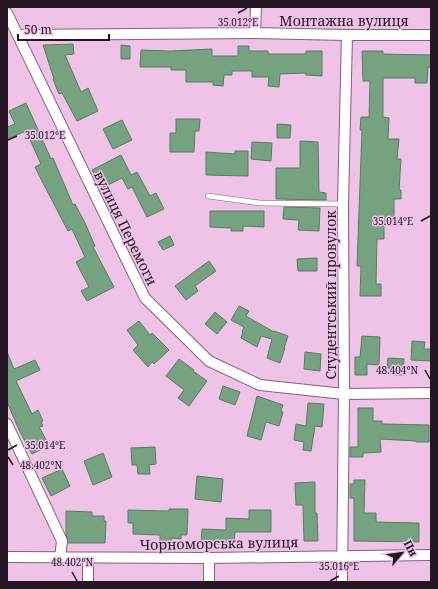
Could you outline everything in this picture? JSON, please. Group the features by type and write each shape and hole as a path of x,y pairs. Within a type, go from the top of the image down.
{"street":[{"path":"255,33 256,7"},
{"name":"вулиця Перемоги","path":"7,13 13,31 144,298 210,361 260,385 344,394 431,393"},
{"name":"Монтажна вулиця","path":"13,31 431,35"},
{"name":"Студентський провулок","path":"342,582 344,394 343,204 347,35"},
{"path":"7,424 62,541 60,558"},
{"name":"Чорноморська вулиця","path":"7,557 209,558 431,554"},
{"path":"88,558 88,582"},
{"path":"209,558 209,582"}],"lane":[{"path":"208,196 260,203 343,204"}],"building":[{"path":"73,44 74,54 65,55 81,92 88,88 98,111 77,121 62,93 59,94 43,45"},
{"path":"121,45 130,46 130,59 121,59"},
{"path":"238,46 249,46 249,51 268,51 268,54 306,54 306,51 322,51 322,76 306,75 306,73 280,74 279,87 268,86 269,77 252,77 252,71 232,71 232,75 224,75 223,86 213,85 213,82 186,82 186,70 171,70 171,67 140,67 141,50 171,51 212,49 212,56 238,56"},
{"path":"362,51 383,51 383,54 431,55 431,67 428,67 427,83 415,83 415,78 383,78 383,117 389,118 388,139 399,139 397,159 401,159 399,190 401,190 401,199 394,199 394,225 384,225 384,239 377,239 376,284 381,284 381,296 360,296 361,266 357,266 362,130 360,130 361,117 369,117 370,81 363,81"},
{"path":"26,103 51,159 53,158 73,205 75,204 85,223 95,246 93,247 114,287 87,301 81,291 89,287 76,262 85,257 72,229 68,231 35,167 41,164 26,131 7,139 7,127 15,124 9,111"},
{"path":"176,119 200,119 199,131 195,131 194,152 170,152 170,133 176,133"},
{"path":"122,120 132,140 113,149 103,129"},
{"path":"277,124 291,125 290,138 277,138"},
{"path":"300,141 318,142 319,192 326,193 326,200 276,199 276,168 300,168"},
{"path":"252,142 272,143 271,161 251,159"},
{"path":"235,151 248,151 248,176 206,175 206,152 235,154"},
{"path":"121,155 131,175 137,172 150,196 156,193 164,209 147,217 132,187 128,189 122,178 102,188 92,170"},
{"path":"284,207 320,208 319,231 298,230 299,220 283,219"},
{"path":"210,211 264,211 264,227 243,226 243,231 231,231 231,228 210,227"},
{"path":"170,236 174,245 163,250 158,242"},
{"path":"317,258 317,271 298,271 297,259"},
{"path":"209,261 216,271 195,286 198,291 186,300 175,286"},
{"path":"239,306 249,311 246,316 274,332 288,336 280,363 267,358 272,339 261,336 257,347 241,338 244,327 231,320"},
{"path":"215,312 227,322 217,334 205,324"},
{"path":"139,321 150,335 152,333 169,350 154,364 152,362 148,367 133,350 138,345 127,330"},
{"path":"362,336 380,337 379,365 367,364 367,375 355,375 355,357 360,357"},
{"path":"412,341 425,342 424,349 431,349 431,361 411,360"},
{"path":"7,352 14,369 35,360 40,370 16,381 32,414 38,410 43,421 41,422 43,426 39,427 49,445 32,454 20,432 7,402"},
{"path":"305,352 321,354 320,371 304,369"},
{"path":"388,358 404,359 403,375 394,375 394,368 387,368"},
{"path":"179,359 207,381 189,406 178,398 184,390 166,376"},
{"path":"223,386 240,392 235,405 219,399"},
{"path":"257,396 283,405 281,411 283,412 279,426 266,422 261,440 247,436"},
{"path":"308,403 324,404 322,427 315,426 311,451 303,450 304,442 294,440 296,424 306,426"},
{"path":"358,408 373,408 373,421 382,421 382,424 429,425 429,442 380,439 381,452 363,453 363,457 350,457 350,447 358,447"},
{"path":"155,447 156,464 149,465 150,474 138,474 137,465 132,465 131,448"},
{"path":"103,453 112,477 93,485 84,461"},
{"path":"62,469 70,486 51,496 42,478"},
{"path":"197,476 223,479 221,502 195,499"},
{"path":"354,480 365,480 364,513 376,513 376,522 419,523 419,542 354,541 354,498 350,498 350,484 354,484"},
{"path":"315,482 315,513 317,513 318,541 304,541 303,505 296,505 295,483"},
{"path":"169,509 188,509 187,535 181,535 181,539 171,538 171,547 160,546 160,535 133,534 133,523 128,523 128,510 169,511"},
{"path":"249,510 271,510 271,532 235,532 234,542 228,542 228,544 201,544 202,529 226,530 226,518 249,519"},
{"path":"66,511 92,512 92,516 104,516 104,521 106,521 105,543 68,543 66,533"}]}
